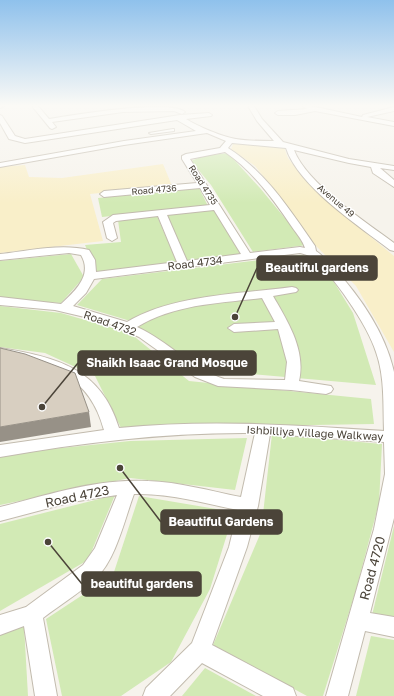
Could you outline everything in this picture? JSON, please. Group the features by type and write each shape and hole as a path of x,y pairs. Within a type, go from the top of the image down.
{"street":[{"path":"17,138 25,141 65,144 120,138"},
{"path":"61,138 65,144"},
{"path":"0,165 85,138"},
{"name":"Avenue 49","path":"277,138 320,188 394,248"},
{"path":"224,148 230,140 284,145 394,168"},
{"name":"Road 4735","path":"224,148 220,151 194,154 186,158 247,256"},
{"name":"Ishbilliya Village Walkway","path":"0,451 56,441 186,429 263,428 391,438 389,380 383,352 372,330 346,288 305,251 310,246 255,172 241,159 224,148"},
{"path":"375,165 376,171 393,182"},
{"name":"Road 4736","path":"104,194 204,185"},
{"path":"112,238 108,222 109,220 217,207"},
{"path":"161,213 183,264"},
{"path":"0,257 69,250 81,250 88,255 91,267 90,276 84,288 64,308"},
{"name":"Road 4734","path":"90,276 247,256 305,251"},
{"path":"128,327 159,311 177,306 292,290"},
{"path":"266,294 282,325 295,361 295,374 291,385"},
{"name":"Road 4732","path":"0,301 64,308 128,327 157,343 194,372 223,383 291,385 326,389"},
{"path":"234,328 282,325"},
{"path":"0,352 24,355 53,364 77,375 92,387 103,401 110,417 113,435"},
{"path":"154,696 200,650 238,547 248,506 263,428"},
{"name":"Road 4720","path":"337,696 393,490 391,438"},
{"path":"0,625 32,614 90,571 99,560 128,487"},
{"name":"Road 4723","path":"0,514 89,492 128,487 164,489 248,506"},
{"path":"32,614 46,696"},
{"path":"358,620 394,628"},
{"path":"200,650 284,696"}],"green space":[{"path":"228,153 260,188 307,245 253,252 211,185 191,161 203,156"},
{"path":"199,188 208,206 102,217 98,198"},
{"path":"214,210 241,255 187,261 167,215"},
{"path":"157,216 178,265 97,272 85,245 121,242 118,220"},
{"path":"71,254 84,277 61,303 0,299 0,261"},
{"path":"301,255 321,261 353,313 376,385 205,370 127,320 77,305 102,279"},
{"path":"0,306 61,313 130,333 189,381 371,399 374,424 121,428 95,376 45,353 0,347"},
{"path":"272,434 382,444 379,503 356,590 323,696 307,696 213,645 261,532"},
{"path":"247,438 235,490 130,478 0,505 0,457 22,452 130,441"},
{"path":"115,495 88,560 0,611 0,524"},
{"path":"139,496 234,512 210,589 171,662 121,696 62,696 46,619 113,575"},
{"path":"394,526 394,619 372,615"},
{"path":"24,626 28,696 0,696 0,634"},
{"path":"371,636 394,640 394,696 356,696"},
{"path":"205,668 256,696 182,696"}],"sand":[{"path":"234,142 284,147 288,158 306,181 394,256 394,352 356,286 307,237 283,201 255,166 231,149"},
{"path":"163,164 172,186 90,194 103,241 0,253 0,167 25,165 29,177 62,178"}],"building":[{"path":"0,348 25,354 75,373 89,412 0,427"}],"place":[{"name":"Beautiful gardens","path":"235,317"},
{"name":"Shaikh Isaac Grand Mosque","path":"42,407"},
{"name":"Beautiful Gardens","path":"120,468"},
{"name":"beautiful gardens","path":"48,542"}]}
